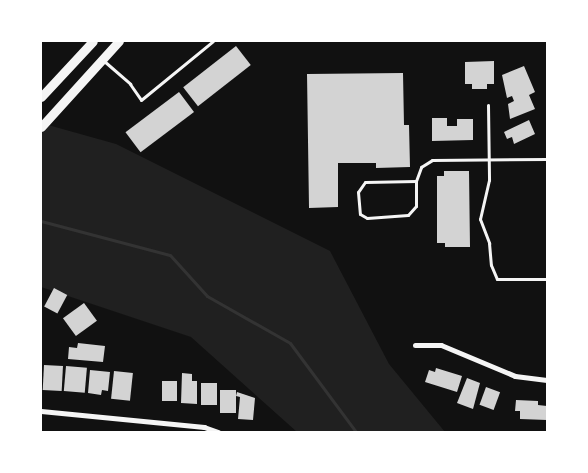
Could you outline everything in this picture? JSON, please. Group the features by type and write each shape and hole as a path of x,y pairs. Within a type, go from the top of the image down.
{"main road":[{"path":"41,97 93,41"},
{"path":"41,126 119,41"}],"street":[{"path":"415,345 442,346 515,376 547,380"},
{"path":"41,411 204,427 218,432"}],"lane":[{"path":"101,60 130,84 141,100 213,41"},
{"path":"488,105 490,160 480,219 489,243 494,273 497,279 547,279"},
{"path":"416,181 365,182 358,192 360,214 367,218 408,215 416,206 416,181 422,167 432,160 547,159"}],"shaded area":[{"path":"41,123 116,144 330,251 389,364 445,432 297,432 191,337 41,287"}],"building":[{"path":"236,46 251,65 198,106 183,87"},
{"path":"494,61 494,84 487,84 487,89 472,89 472,84 465,84 465,62"},
{"path":"524,66 535,92 529,95 535,109 510,119 508,104 514,101 512,96 507,98 502,75"},
{"path":"403,73 404,125 409,125 410,167 376,168 376,163 338,163 338,207 309,208 307,74"},
{"path":"179,92 194,112 141,152 125,132"},
{"path":"432,118 447,118 447,126 457,126 457,119 473,119 473,140 432,141"},
{"path":"529,120 535,134 514,144 512,137 507,139 504,132"},
{"path":"444,171 469,171 470,247 445,247 445,243 437,243 437,176 444,176"},
{"path":"54,288 67,295 57,314 44,307"},
{"path":"84,303 97,321 76,336 63,318"},
{"path":"78,343 105,346 103,362 68,359 69,347 77,348"},
{"path":"44,365 63,366 62,391 43,390"},
{"path":"66,366 87,368 85,393 64,391"},
{"path":"436,368 462,376 457,392 425,382 429,370 435,372"},
{"path":"90,370 110,372 108,391 102,390 101,395 88,393"},
{"path":"114,371 133,373 130,401 111,399"},
{"path":"182,373 192,374 192,381 197,381 197,404 181,403"},
{"path":"467,378 480,383 473,409 457,403"},
{"path":"162,381 177,381 177,401 162,401"},
{"path":"201,383 217,383 217,405 201,405"},
{"path":"486,387 500,392 494,410 480,405"},
{"path":"220,390 236,390 236,413 220,413"},
{"path":"237,392 255,398 253,420 238,419 240,397 236,396"},
{"path":"516,400 538,401 538,405 547,406 547,420 520,419 520,411 515,411"}],"waterway":[{"path":"41,221 170,255 207,296 290,343 356,432"}]}
